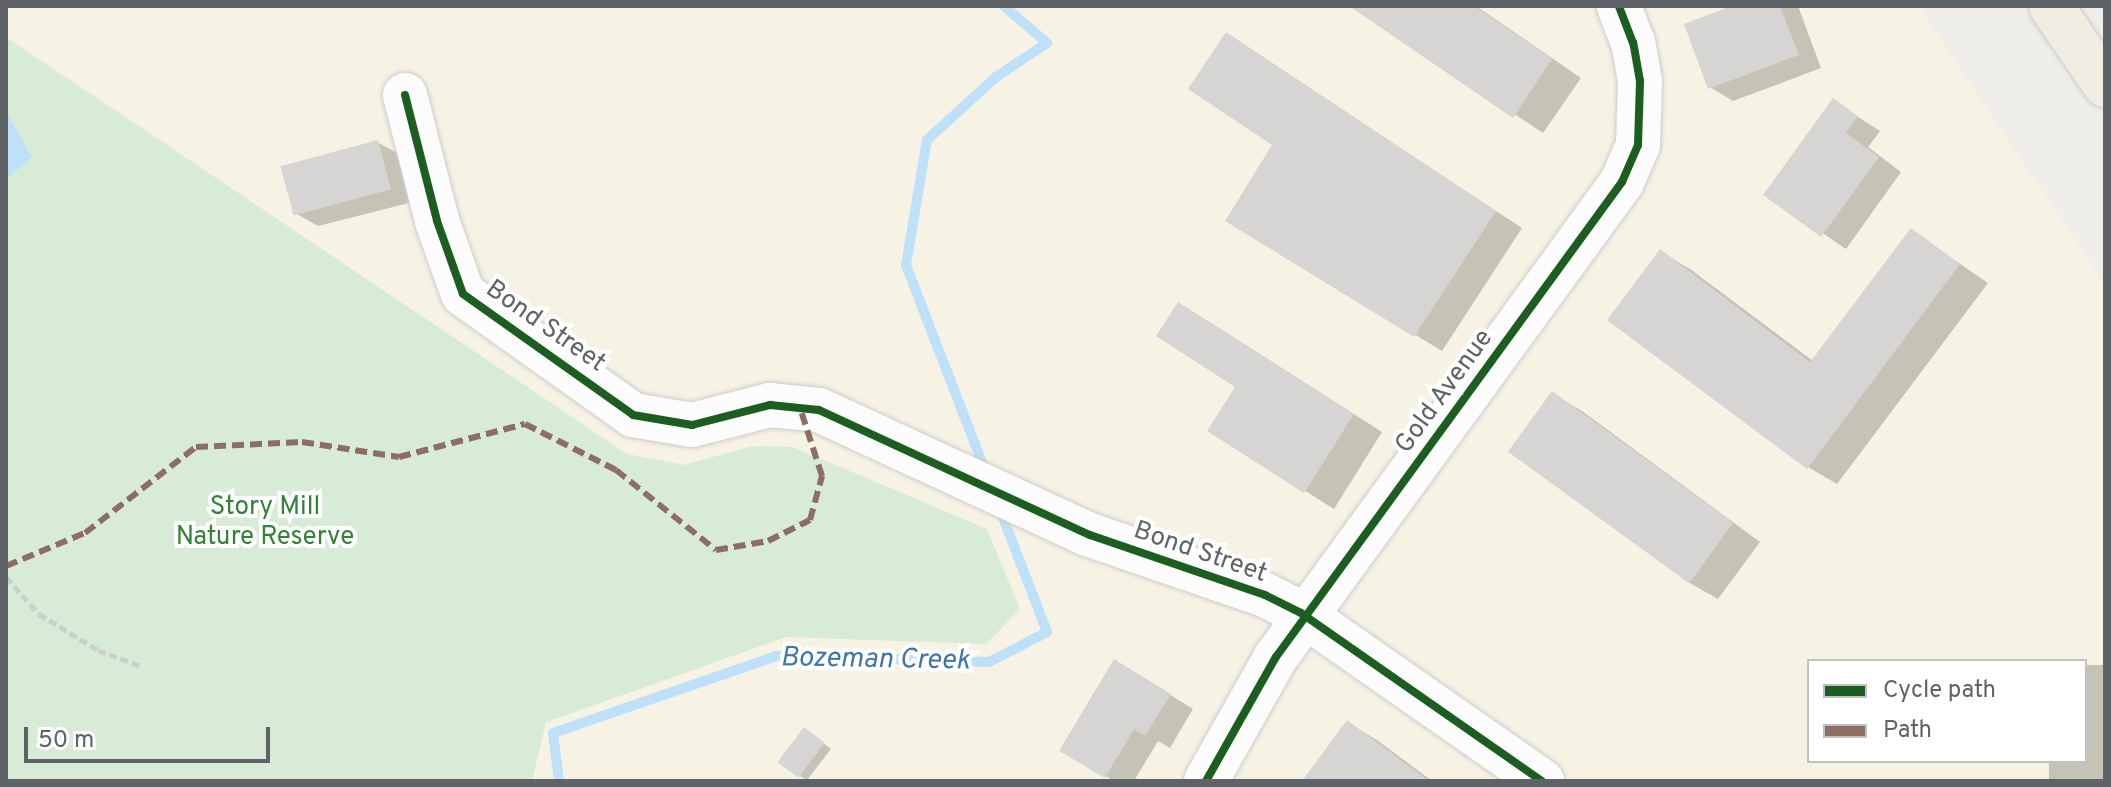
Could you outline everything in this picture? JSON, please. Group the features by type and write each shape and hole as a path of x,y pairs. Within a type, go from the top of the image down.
{"highway":[{"path":"2051,6 2105,85"}],"street":[{"name":"Gold Avenue","path":"1206,781 1276,657 1622,182 1638,145 1640,81 1633,43 1619,6"},
{"name":"Bond Street","path":"405,95 437,221 463,294 633,415 692,425 770,405 810,409 1090,535 1166,564 1265,595 1306,617 1542,781"}],"path":[{"path":"6,577 39,614 98,650 143,667"}],"shaded area":[{"path":"6,6 1918,6 2105,286 2105,781 532,781 546,723 786,637 986,644 753,446 684,465 627,454 6,37"}],"green space":[{"name":"Story Mill Nature Reserve","path":"6,37 627,454 684,465 753,446 793,447 987,529 1020,609 986,644 786,637 546,722 532,781 6,781"}],"water":[{"path":"6,112 32,157 6,179"}],"building":[{"path":"1349,6 1474,6 1552,59 1513,118"},
{"path":"1731,6 1780,6 1799,55 1708,89 1684,24"},
{"path":"1226,32 1496,211 1414,337 1225,221 1272,145 1188,89"},
{"path":"1833,98 1858,116 1846,133 1879,157 1821,237 1763,195"},
{"path":"378,140 391,189 294,215 280,166"},
{"path":"1911,228 1960,264 1807,469 1607,320 1660,249 1810,362"},
{"path":"1178,302 1354,414 1304,493 1207,431 1235,387 1156,336"},
{"path":"1552,391 1733,523 1689,583 1508,452"},
{"path":"1114,659 1171,694 1145,736 1134,729 1105,778 1059,751"},
{"path":"1347,720 1429,781 1302,781"},
{"path":"804,727 825,743 798,778 778,762"}],"waterway":[{"name":"Bozeman Creek","path":"985,470 906,265 927,140 996,77 1047,43 1004,6"},
{"name":"Bozeman Creek","path":"559,781 553,733 777,656 989,662 1047,632 999,507"}],"marked path":[{"path":"6,566 85,533 196,447 302,442 399,457 525,424 616,470 716,550 768,541 810,520 822,476 800,408"}],"cycle path":[{"path":"1206,781 1276,657 1622,182 1638,145 1640,81 1633,43 1619,6"},
{"path":"405,95 437,221 463,294 633,415 692,425 770,405 819,410 1090,535 1265,595 1301,613 1542,781"}]}
